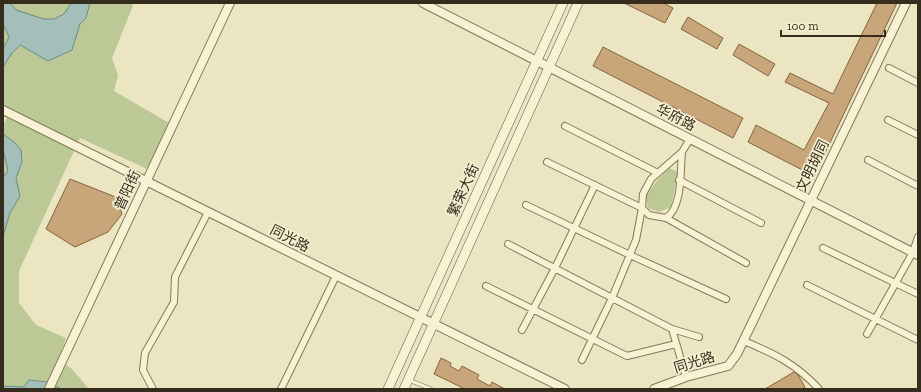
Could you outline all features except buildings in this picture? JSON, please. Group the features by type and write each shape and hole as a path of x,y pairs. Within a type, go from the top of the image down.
{"main road":[{"name":"繁荣大街","path":"388,389 563,3"},
{"name":"繁荣大街","path":"404,389 578,3"}],"street":[{"name":"普阳街","path":"49,389 230,3"},
{"name":"华府路","path":"423,3 915,254"},
{"name":"文明胡同","path":"737,354 906,3"},
{"path":"889,68 918,83"},
{"name":"同光路","path":"3,110 565,389"},
{"path":"888,120 918,135"},
{"path":"565,126 658,173"},
{"path":"582,360 612,298 636,240 643,194 658,173 682,152 690,139"},
{"path":"666,218 672,214 679,198 682,152"},
{"path":"868,160 918,186"},
{"path":"547,162 642,208 649,215 666,218 746,263"},
{"path":"679,180 761,223"},
{"path":"522,330 555,268 595,185"},
{"path":"526,205 726,299"},
{"path":"153,389 143,370 144,353 174,302 175,277 208,212"},
{"path":"867,334 896,283 915,254 918,237"},
{"path":"508,244 672,329 699,338"},
{"path":"824,248 918,294"},
{"path":"282,389 336,276"},
{"path":"807,285 918,340"},
{"path":"486,286 592,340 628,356 676,344"},
{"path":"672,329 686,377"},
{"path":"744,341 778,356 804,372 820,389"},
{"name":"同光路","path":"654,389 686,377 728,366 737,354"}],"lane":[{"path":"409,380 431,389"}],"green space":[{"path":"3,3 134,3 112,58 118,75 114,91 169,123 147,169 80,138 19,271 19,303 36,325 66,338 59,358 72,369 89,389 3,389 3,126 9,113 3,110"},
{"path":"669,168 678,172 671,207 659,212 648,208 645,197 655,183"}],"water":[{"path":"3,3 10,3 16,10 44,19 54,19 64,14 71,3 90,3 86,18 80,24 72,50 48,61 20,45 12,53 3,67 3,49 9,37 3,24"},
{"path":"3,134 14,142 21,150 22,162 16,178 20,196 10,213 3,236 3,177 8,171 3,149"},
{"path":"29,380 48,382 61,389 3,389 3,386 24,387"}]}
